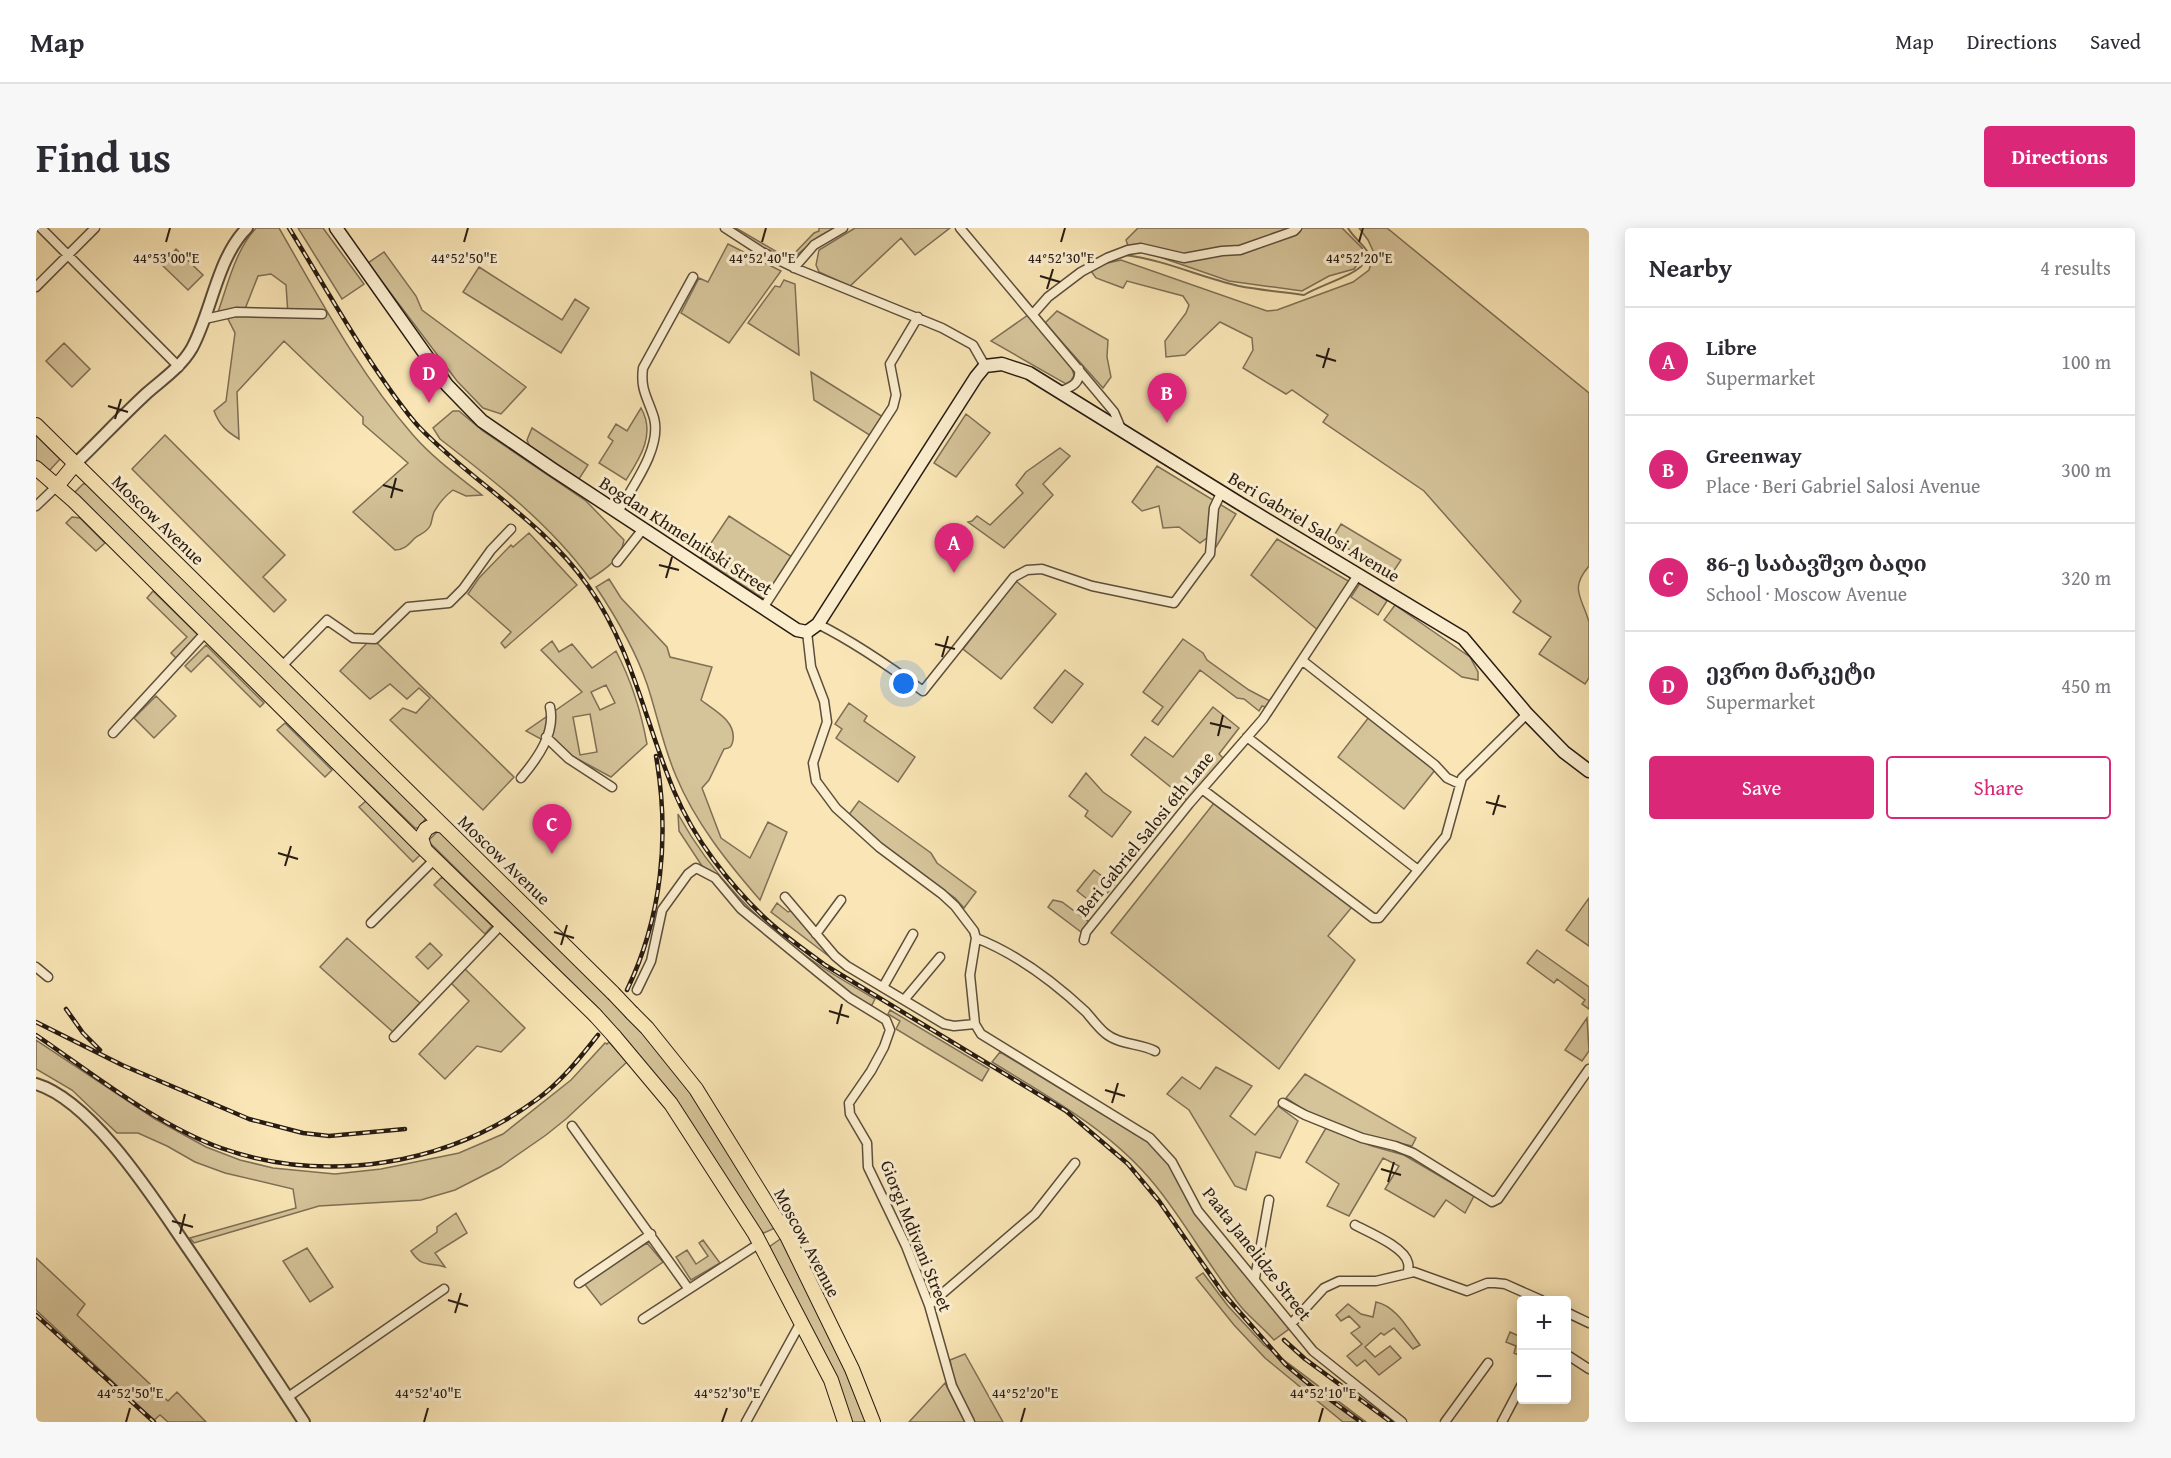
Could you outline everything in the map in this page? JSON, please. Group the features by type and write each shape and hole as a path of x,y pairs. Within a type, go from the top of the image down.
{"main road":[{"name":"Bogdan Khmelnitski Street","path":"336,228 447,385 466,406 495,430 618,512 797,630 807,633"},
{"name":"Beri Gabriel Salosi Avenue","path":"985,366 1002,364 1029,373 1221,493 1463,638 1527,714 1564,752 1589,771"},
{"path":"807,633 818,624 951,415 985,366"},
{"name":"Moscow Avenue","path":"36,425 647,1028 696,1089 780,1225 852,1369 873,1422"},
{"path":"57,486 75,465"},
{"path":"36,468 596,1015 614,1036 670,1104 758,1238 831,1380 845,1422"},
{"path":"430,854 422,838 426,829 435,824 443,826"},
{"path":"758,1238 771,1236 777,1232 780,1225"}],"street":[{"path":"40,228 179,367"},
{"path":"36,287 95,228"},
{"path":"75,465 117,422 179,367 192,348 205,319 230,251 238,237 247,228"},
{"path":"725,228 762,252 794,268 942,328 973,345 985,366"},
{"path":"794,268 814,246 843,228"},
{"path":"960,228 1079,368 1117,416 1122,431"},
{"path":"1033,314 1048,297 1081,272 1128,250 1141,248 1184,258 1240,250 1297,228"},
{"path":"618,512 651,453 655,438 654,419 641,381 643,368 693,277"},
{"path":"205,319 236,312 322,314"},
{"path":"763,608 893,407 896,395 890,364 918,317"},
{"path":"1059,392 1074,385 1080,377 1079,368"},
{"path":"36,506 57,486"},
{"path":"818,624 849,639 922,691 1014,577 1027,570 1051,571 1092,586 1174,603 1210,554 1215,508 1221,493"},
{"path":"282,666 327,620 353,638 375,639 408,607 450,603 464,589 490,550 511,529"},
{"path":"617,562 644,529"},
{"name":"Beri Gabriel Salosi 6th Lane","path":"1084,940 1086,932 1202,789 1263,719 1358,575"},
{"path":"113,733 206,632"},
{"path":"785,897 835,956 944,1024 954,1026 975,1024 970,975 976,938 974,931 955,906 924,878 879,847 836,808 819,789 813,772 813,763 827,722 824,701 811,668 807,633"},
{"path":"1303,661 1435,765 1447,777 1460,784"},
{"path":"521,778 536,760 546,737 552,714 550,707"},
{"path":"1202,789 1373,918 1379,918 1446,836 1460,784 1468,771 1527,714"},
{"path":"546,737 568,759 612,787"},
{"path":"1247,737 1418,870"},
{"path":"371,923 430,854"},
{"name":"Giorgi Mdivani Street","path":"637,990 651,961 662,910 692,870 696,868 715,878 741,909 850,998 886,1020 890,1029 884,1047 849,1103 850,1114 867,1143 868,1167 906,1246 928,1305 952,1386 970,1422"},
{"path":"816,934 841,900"},
{"path":"394,1037 502,924"},
{"path":"883,987 913,934"},
{"path":"976,938 1019,959 1035,970 1086,1013 1105,1034 1119,1041 1142,1045 1155,1051"},
{"path":"903,1000 940,957"},
{"path":"36,967 48,977"},
{"name":"Paata Janelidze Street","path":"975,1024 981,1034 988,1039 1150,1138 1172,1162 1198,1211 1313,1351 1402,1422"},
{"path":"1283,1103 1305,1115 1362,1138 1413,1153 1492,1202 1498,1199 1589,1069"},
{"path":"36,1084 53,1091 68,1102 120,1154 173,1227 304,1422"},
{"path":"572,1126 688,1288"},
{"path":"928,1305 1035,1214 1075,1162"},
{"path":"1255,1278 1269,1200"},
{"path":"1355,1225 1402,1253 1408,1262 1408,1272"},
{"path":"579,1283 651,1234"},
{"path":"643,1319 758,1238"},
{"path":"1292,1324 1324,1288 1333,1283 1351,1280 1376,1281 1408,1272 1419,1272 1467,1291 1487,1283 1504,1284 1532,1296"},
{"path":"288,1397 444,1289"},
{"path":"1571,1314 1589,1323"},
{"path":"746,1422 801,1322"},
{"path":"1571,1357 1589,1369"},
{"path":"1445,1422 1488,1363"},
{"path":"1502,1422 1517,1392"}],"shaded area":[{"path":"256,228 279,228 341,335 393,411 429,451 482,495 466,496 453,490 436,509 431,524 425,532 404,548 395,550 353,512 408,463 363,424 363,417 284,341 237,392 239,439 224,428 216,416 214,411 226,401 235,333 226,315 288,315 286,285 271,274 258,276 245,309 218,312 237,257"},
{"path":"298,228 323,228 364,284 342,299"},
{"path":"729,228 736,228 789,259 814,233 819,231 819,228 834,228 818,237 789,262 749,242"},
{"path":"855,228 950,228 915,255 901,238 850,286 819,272 816,265 819,250"},
{"path":"1138,228 1342,228 1362,248 1364,255 1354,269 1329,276 1302,291 1229,281 1154,255 1138,251 1130,252 1126,240"},
{"path":"1359,228 1387,228 1589,393 1589,566 1578,587 1589,622 1589,678 1585,684 1539,654 1551,637 1513,612 1521,601 1424,491 1323,422 1328,415 1292,390 1286,394 1243,368 1253,350 1252,338 1220,322 1185,355 1166,357 1165,341 1186,313 1189,305 1183,296 1127,281 1123,288 1096,278 1091,271 1098,265 1121,260 1267,311 1277,310 1353,282 1369,270 1374,253"},
{"path":"728,244 781,271 729,343 681,313 699,278 708,282"},
{"path":"176,249 203,275 188,290 162,265"},
{"path":"384,252 416,296 422,310 526,387 501,414 483,408 457,381 368,263"},
{"path":"479,267 562,320 575,299 589,308 561,353 463,292"},
{"path":"784,280 795,284 799,355 748,323 775,286 780,287"},
{"path":"1057,311 1108,340 1107,357 1111,377 1103,388 1045,323"},
{"path":"1028,315 1071,366 1074,375 1066,384 991,341"},
{"path":"64,343 90,369 72,387 46,361"},
{"path":"811,372 883,417 871,436 814,400"},
{"path":"641,408 647,427 647,436 641,454 626,480 599,463 613,441 608,437 616,424 627,431"},
{"path":"453,411 459,411 483,431 586,501 624,540 620,553 612,563 590,579 539,521 440,439 433,428"},
{"path":"966,414 990,433 956,477 934,463"},
{"path":"532,428 588,465 579,479 529,445 527,440"},
{"path":"36,435 60,459 49,471 36,460"},
{"path":"165,435 285,555 263,577 286,600 274,612 132,469"},
{"path":"1060,448 1070,456 1043,484 1053,495 1004,548 968,522 977,516 990,525 1023,493 1016,485 1026,472"},
{"path":"1157,466 1236,514 1216,547 1207,538 1200,543 1179,527 1163,528 1159,506 1142,511 1132,502"},
{"path":"83,484 87,484 426,818 419,828 415,828 74,497 73,494"},
{"path":"729,516 792,557 764,599 701,558"},
{"path":"72,517 80,518 105,543 96,551 66,523"},
{"path":"1341,524 1401,560 1391,575 1332,539"},
{"path":"529,533 577,585 505,648 501,643 511,632 468,594 479,578 511,545 513,547"},
{"path":"1277,539 1350,582 1319,631 1251,575"},
{"path":"609,579 621,598 667,647 670,657 712,667 701,700 728,722 733,733 731,746 724,749 709,780 702,788 721,838 750,858 768,822 787,832 760,900 713,841 692,809 676,776 637,658 596,587"},
{"path":"1016,581 1056,614 1001,679 963,649"},
{"path":"1360,583 1387,601 1378,615 1351,597"},
{"path":"153,591 198,635 176,658 171,653 187,637 147,598"},
{"path":"1395,605 1470,657 1478,672 1478,680 1462,677 1384,620"},
{"path":"1183,639 1203,653 1207,660 1249,690 1272,702 1268,708 1262,706 1259,711 1244,699 1237,698 1200,670 1158,725 1152,721 1163,707 1143,692"},
{"path":"369,641 376,642 514,777 483,810 390,720 403,708 416,713 430,698 419,688 407,699 390,684 370,699 340,671"},
{"path":"552,641 559,652 572,644 592,668 616,651 635,696 647,744 611,777 526,731 582,692 541,650","holes":["606,685 615,703 600,710 591,692","590,714 597,752 580,755 573,717"]},
{"path":"206,645 264,703 260,707 208,655 191,672 185,666"},
{"path":"1065,670 1083,684 1052,723 1034,708"},
{"path":"156,696 176,716 154,738 134,718"},
{"path":"849,703 867,716 864,721 915,757 898,782 836,738 842,729 835,724"},
{"path":"1213,707 1239,728 1219,754 1224,759 1188,801 1131,755 1145,737 1173,757"},
{"path":"1369,717 1435,770 1404,809 1338,757"},
{"path":"285,723 332,770 325,777 277,730"},
{"path":"1086,773 1103,792 1131,812 1112,837 1085,816 1088,811 1069,796"},
{"path":"366,801 420,855 413,862 359,807"},
{"path":"859,801 931,853 937,863 976,892 964,908 955,898 879,843 848,816"},
{"path":"1214,803 1352,907 1328,936 1355,960 1279,1069 1111,933"},
{"path":"678,814 721,877 756,915 816,963 875,999 872,1005 863,1003 744,910 710,871 702,866 679,831"},
{"path":"439,830 631,1018 691,1092 775,1228 764,1233 759,1230 621,1035 598,1008 429,842"},
{"path":"1094,870 1114,885 1096,906 1077,891"},
{"path":"442,877 492,926 485,934 434,885"},
{"path":"1589,898 1589,946 1566,930"},
{"path":"1053,900 1062,902 1089,922 1081,932 1048,907"},
{"path":"777,903 788,912 793,910 835,961 771,912"},
{"path":"347,938 420,1003 393,1032 320,967"},
{"path":"430,943 442,955 428,969 416,957"},
{"path":"1537,950 1589,987 1589,1009 1582,1004 1585,1000 1557,979 1554,983 1527,963"},
{"path":"464,968 525,1028 501,1052 477,1046 445,1079 419,1054 469,1001 450,982"},
{"path":"890,1010 989,1069 982,1081 896,1029 900,1021 888,1014"},
{"path":"1587,1018 1589,1051 1582,1061 1565,1050"},
{"path":"36,1040 155,1119 206,1147 240,1160 273,1168 335,1174 381,1169 459,1153 503,1134 571,1080 605,1043 609,1042 627,1062 546,1135 500,1167 455,1190 421,1200 319,1206 194,1243 190,1238 296,1208 293,1189 225,1173 195,1162 138,1133 117,1133 72,1090 36,1069"},
{"path":"1000,1052 1148,1142 1170,1165 1195,1211 1289,1329 1274,1340 1242,1308 1219,1278 1178,1215 1138,1166 1100,1132 1079,1117 992,1062"},
{"path":"1216,1067 1252,1086 1230,1116 1255,1135 1278,1106 1298,1121 1280,1158 1256,1152 1246,1190 1235,1186 1189,1110 1167,1094 1182,1077 1200,1089"},
{"path":"1305,1074 1416,1138 1412,1146 1364,1135 1309,1113 1286,1098"},
{"path":"1326,1128 1372,1146 1404,1155 1474,1196 1465,1213 1446,1200 1434,1217 1385,1189 1399,1166 1383,1158 1349,1216 1327,1206 1339,1184 1306,1162"},
{"path":"456,1213 467,1233 435,1253 445,1267 426,1264 419,1260 411,1251 437,1232 437,1227"},
{"path":"783,1237 834,1339 867,1422 850,1422 769,1247"},
{"path":"703,1240 720,1263 691,1280 676,1257 687,1250 696,1264 708,1256 699,1243"},
{"path":"647,1243 663,1262 601,1305 583,1282"},
{"path":"307,1248 333,1287 310,1302 283,1261"},
{"path":"36,1258 85,1304 77,1315 168,1401 177,1392 206,1422 168,1422 160,1415 154,1420 36,1310"},
{"path":"1203,1273 1228,1306 1264,1345 1366,1422 1343,1422 1265,1358 1234,1325 1196,1278"},
{"path":"1376,1302 1396,1313 1420,1345 1413,1349 1394,1328 1384,1335 1381,1333 1365,1347 1375,1357 1390,1346 1401,1358 1379,1375 1365,1360 1357,1366 1347,1356 1362,1344 1351,1333 1360,1327 1349,1316 1341,1321 1336,1315 1348,1304 1361,1314 1373,1317"},
{"path":"1510,1332 1517,1335 1517,1354 1514,1353 1516,1346 1506,1342"},
{"path":"965,1354 1003,1422 973,1422 954,1381 950,1360"},
{"path":"945,1383 965,1422 909,1422"}],"waterway":[{"path":"1125,255 1140,257 1239,286 1304,295 1353,272 1364,263 1367,251 1348,228"}],"railway":[{"path":"289,228 369,359 412,419 440,447 529,522 570,563 588,586 616,634 627,660 682,809 702,843 739,891 773,925 825,965 1066,1111 1128,1164 1159,1201 1223,1293 1285,1364 1361,1422"},
{"path":"627,990 648,934 660,876 662,816 656,756"},
{"path":"66,1009 83,1033 100,1050"},
{"path":"36,1022 122,1065 249,1119 303,1133 329,1136 405,1129"},
{"path":"36,1035 126,1098 197,1138 221,1148 261,1159 302,1165 343,1166 384,1162 425,1154 464,1140 501,1122 536,1100 553,1086 598,1035"},
{"path":"36,1315 154,1422"},
{"path":"1284,1340 1305,1359 1391,1422"}],"place":[{"name":"ევრო მარკეტი","path":"429,403"},
{"name":"Greenway","path":"1167,423"},
{"name":"Libre","path":"954,573"},
{"name":"86-ე საბავშვო ბაღი","path":"552,854"}]}
